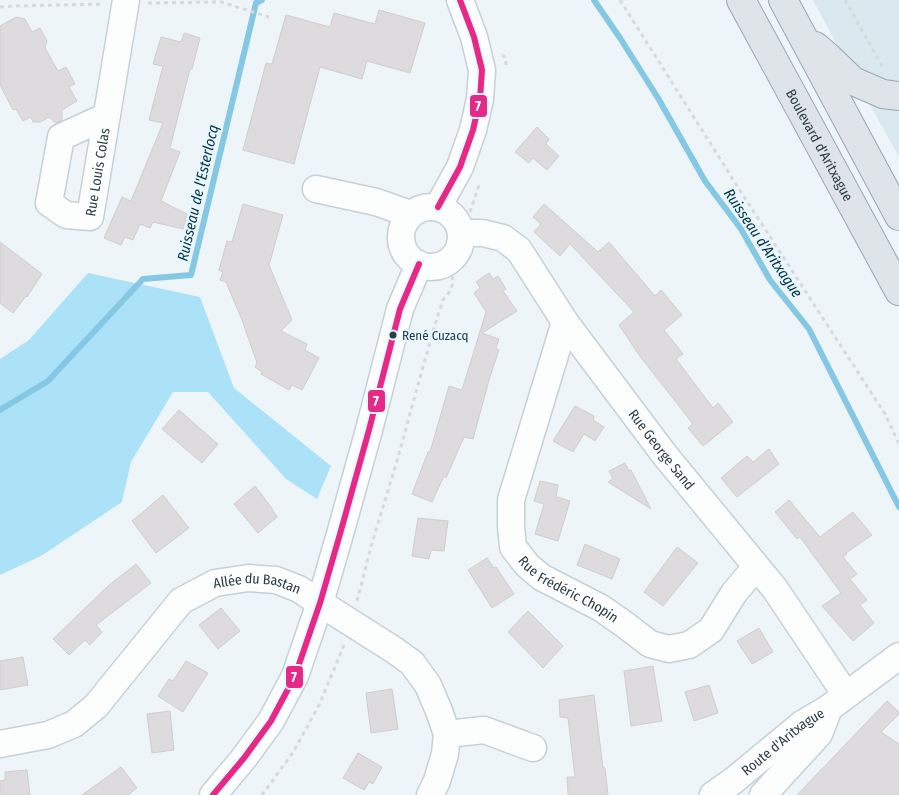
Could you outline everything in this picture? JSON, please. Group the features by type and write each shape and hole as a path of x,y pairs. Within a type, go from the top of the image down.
{"main road":[{"name":"Boulevard d'Aritxague","path":"740,0 899,291"},
{"path":"783,0 899,216"},
{"path":"802,36 829,58 852,81 883,94 899,96"}],"street":[{"name":"Rue Louis Colas","path":"107,116 126,0"},
{"path":"438,207 460,167 473,130 480,99 482,70 474,37 460,0"},
{"path":"316,189 376,202 410,214"},
{"path":"430,206 438,207 449,212 457,222 461,233 457,252 450,260 430,264 410,258 403,250 400,241 403,223 414,211 430,206"},
{"name":"Rue George Sand","path":"461,233 482,233 504,238 519,250 564,322 664,454 775,589 838,702"},
{"path":"213,795 272,721 295,676 320,603 369,430 400,309 430,264"},
{"name":"Rue Frédéric Chopin","path":"564,322 511,500 513,547 527,565 541,577 601,608 650,644 669,649 689,645 711,630 734,593 756,567"},
{"name":"Allée du Bastan","path":"0,744 48,735 74,724 96,706 181,601 214,582 248,578 276,580 300,588 412,663 428,685 440,710 447,734 445,754 430,795"},
{"name":"Route d'Aritxague","path":"713,795 733,781 802,724 838,702 899,656"},
{"name":"Route d'Aritxague","path":"763,795 819,734 838,702"},
{"path":"447,734 484,730 533,748"}],"path":[{"path":"620,0 741,192 880,406 899,444"},
{"path":"845,0 884,72"},
{"path":"246,10 269,17"},
{"path":"262,795 294,751 320,703 343,648 426,356 443,300 450,291 453,282 452,275 430,264"}],"shaded area":[{"path":"813,0 899,0 899,157 837,45"},
{"path":"88,273 200,297 234,388 331,466 317,499 286,479 208,392 173,392 131,462 122,502 41,556 0,575 0,359 29,340"}],"building":[{"path":"379,10 425,23 410,73 367,61 362,79 320,67 294,164 243,150 266,63 272,64 286,15 330,27 334,13 375,24"},
{"path":"16,17 25,19 32,32 40,28 47,41 45,48 58,71 66,67 75,84 69,87 77,101 62,110 62,120 56,123 49,117 40,122 33,122 31,117 23,121 16,109 13,110 0,85 0,26"},
{"path":"184,33 200,38 170,148 180,152 161,201 187,214 183,229 153,222 150,228 140,224 133,240 125,237 121,245 104,238 122,197 131,201 163,123 149,120 163,66 153,64 161,37 181,42"},
{"path":"537,127 549,139 546,144 559,156 547,170 533,158 529,163 515,152"},
{"path":"243,204 283,215 269,265 292,320 281,331 307,344 305,350 319,358 302,390 292,385 289,390 261,374 262,372 255,367 257,363 242,320 226,282 220,280 223,272 219,270 227,241 232,242"},
{"path":"544,204 598,252 609,242 655,296 661,290 682,315 664,330 683,354 676,359 713,408 718,403 733,422 703,446 688,428 693,424 639,355 619,325 634,312 570,244 560,256 534,232 541,224 533,217"},
{"path":"0,242 42,274 27,297 13,313 0,303"},
{"path":"489,273 493,279 498,276 506,289 503,291 517,311 482,333 499,339 496,348 499,350 473,439 464,437 446,478 444,476 432,502 412,494 428,452 430,452 449,386 462,390 486,312 474,293 480,288 476,282"},
{"path":"575,406 594,416 593,420 604,427 595,441 584,434 573,452 553,441"},
{"path":"179,410 218,444 202,463 162,429"},
{"path":"769,449 779,464 737,497 721,478 747,456 753,462"},
{"path":"625,463 629,471 631,470 651,509 608,482 613,479 609,471"},
{"path":"540,481 558,485 556,498 570,501 558,541 535,534 544,504 534,501"},
{"path":"255,486 277,517 258,533 234,504"},
{"path":"163,495 189,528 156,553 132,521"},
{"path":"789,500 820,537 853,512 872,535 843,557 857,574 850,579 867,600 860,605 874,623 853,641 822,606 841,593 800,537 797,539 775,512"},
{"path":"418,518 448,521 444,551 431,550 429,559 412,556"},
{"path":"585,544 620,559 612,579 577,565"},
{"path":"677,547 698,563 663,606 644,592"},
{"path":"487,558 494,568 496,567 514,594 492,608 468,570"},
{"path":"136,564 151,583 96,625 102,632 90,645 85,640 69,655 53,639 108,586"},
{"path":"221,608 240,631 218,649 199,625"},
{"path":"528,611 563,646 543,668 508,632"},
{"path":"759,628 773,652 752,664 737,641"},
{"path":"23,657 28,685 0,690 0,661"},
{"path":"186,661 208,673 183,712 158,696 169,679 173,681"},
{"path":"653,666 662,721 631,726 624,671"},
{"path":"709,685 718,713 694,721 685,692"},
{"path":"392,689 398,729 371,733 366,693"},
{"path":"594,695 608,795 568,795 567,777 575,777 568,718 560,717 559,700"},
{"path":"887,701 899,712 881,732 899,744 899,795 797,795"},
{"path":"170,711 174,750 152,753 147,714"},
{"path":"358,753 382,767 373,784 369,782 364,790 343,778"},
{"path":"121,767 137,788 128,795 82,795"},
{"path":"27,770 30,795 0,795 0,781 5,780 5,772"}],"waterway":[{"name":"Ruisseau de l'Esterlocq","path":"0,410 48,381 143,279 191,275 256,3 262,0"},
{"name":"Ruisseau d'Aritxague","path":"594,0 658,98 705,181 741,229 770,280 809,329 899,507"}],"transit line":[{"name":"7","path":"438,207 460,167 473,130 480,99 482,70 474,37 460,0"},
{"name":"7","path":"213,795 244,758 271,721 295,676 320,603 340,534 400,309 419,264"}],"place":[{"name":"René Cuzacq","path":"393,335"}]}
